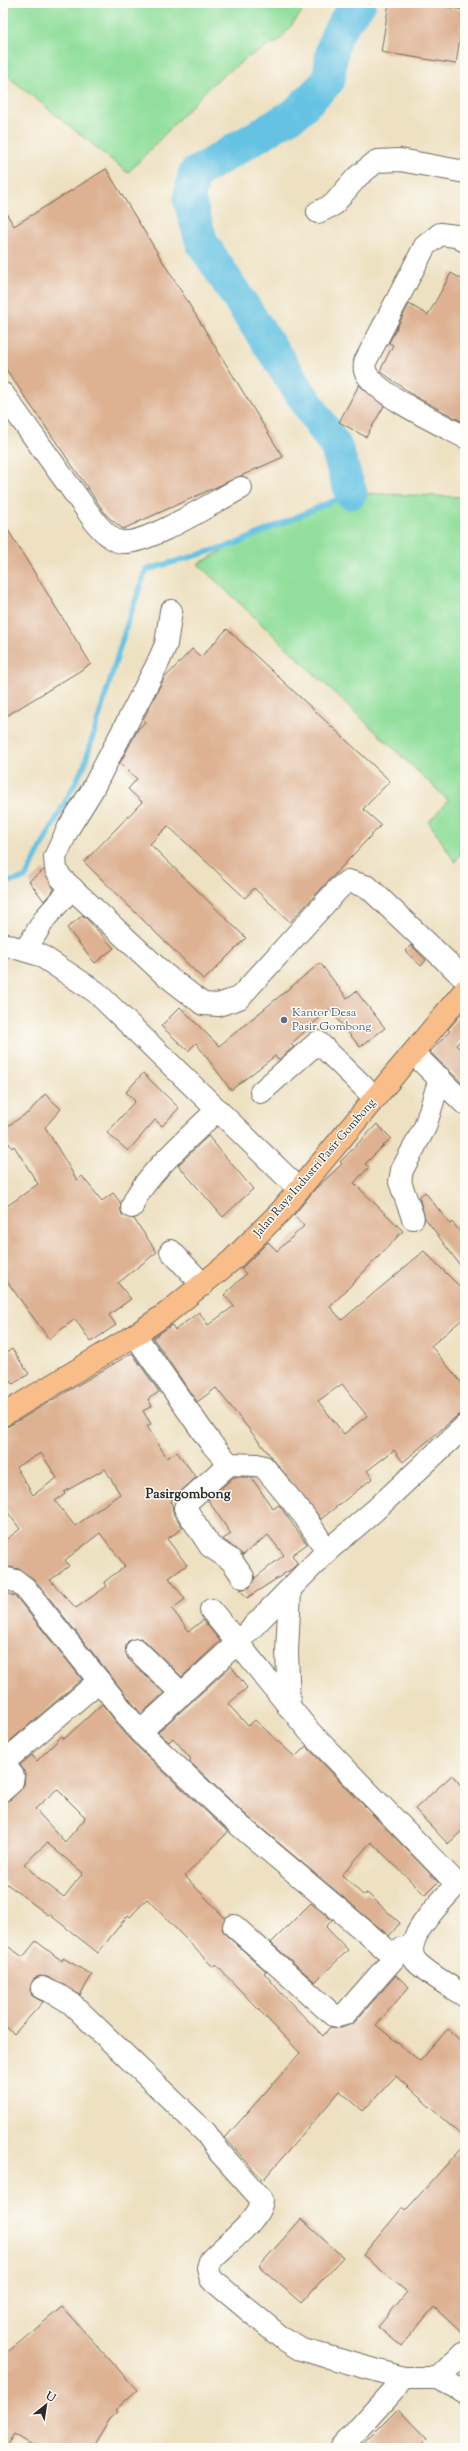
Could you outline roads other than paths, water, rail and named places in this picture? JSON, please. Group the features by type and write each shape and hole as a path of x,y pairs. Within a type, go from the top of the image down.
{"main road":[{"name":"Jalan Raya Industri Pasir Gombong","path":"3,1415 135,1336 203,1285 258,1235 299,1190 465,990"}],"street":[{"path":"318,212 333,205 368,166 377,161 400,160 465,172"},
{"path":"465,241 456,236 440,234 425,246 365,362 365,371 376,384 394,398 465,437"},
{"path":"3,394 103,532 121,542 134,542 157,532 241,488"},
{"path":"171,611 166,644 157,665 91,792 69,826 55,857 56,869 61,878 163,973 203,1004 218,1005 239,998 339,888 348,881 368,887 465,979"},
{"path":"26,949 46,917 72,888"},
{"path":"3,944 26,949 40,955 96,992 299,1190"},
{"path":"262,1092 318,1042 375,1098"},
{"path":"413,1053 465,1104"},
{"path":"413,1218 403,1194 400,1182 402,1170 425,1127 440,1078"},
{"path":"132,1207 135,1197 170,1156 217,1110"},
{"path":"170,1251 203,1285"},
{"path":"135,1336 210,1442 229,1464"},
{"path":"140,1732 236,1644 327,1551 374,1511 465,1426"},
{"path":"243,1577 231,1560 210,1546 185,1508 188,1501 229,1464 257,1465 264,1467 305,1517 327,1551"},
{"path":"3,1578 16,1581 25,1588 140,1732 240,1826 404,1953 465,1996"},
{"path":"289,1708 288,1651 290,1590"},
{"path":"211,1610 236,1644 309,1731 461,1880 418,1931 404,1953 345,2014 338,2016 333,2015 234,1926"},
{"path":"137,1650 182,1694"},
{"path":"3,1790 13,1780 3,1763 99,1681"},
{"path":"42,1988 58,1994 72,2004 206,2133 220,2153 262,2200 262,2206 255,2216 210,2261 208,2268 211,2279 282,2338 300,2348 404,2378 438,2378 465,2392"},
{"path":"438,2378 465,2352"},
{"path":"341,2448 404,2378"}],"waterway":[{"path":"351,493 336,447 202,243 189,199 194,174 296,113 329,80 331,56 336,38 351,13 360,3"},
{"path":"3,883 25,878 84,766 128,621 146,570 235,544 351,493"}],"place":[{"name":"Kantor Desa Pasir Gombong","path":"284,1020"}],"district":[{"name":"Pasirgombong","path":"188,1495"}]}
